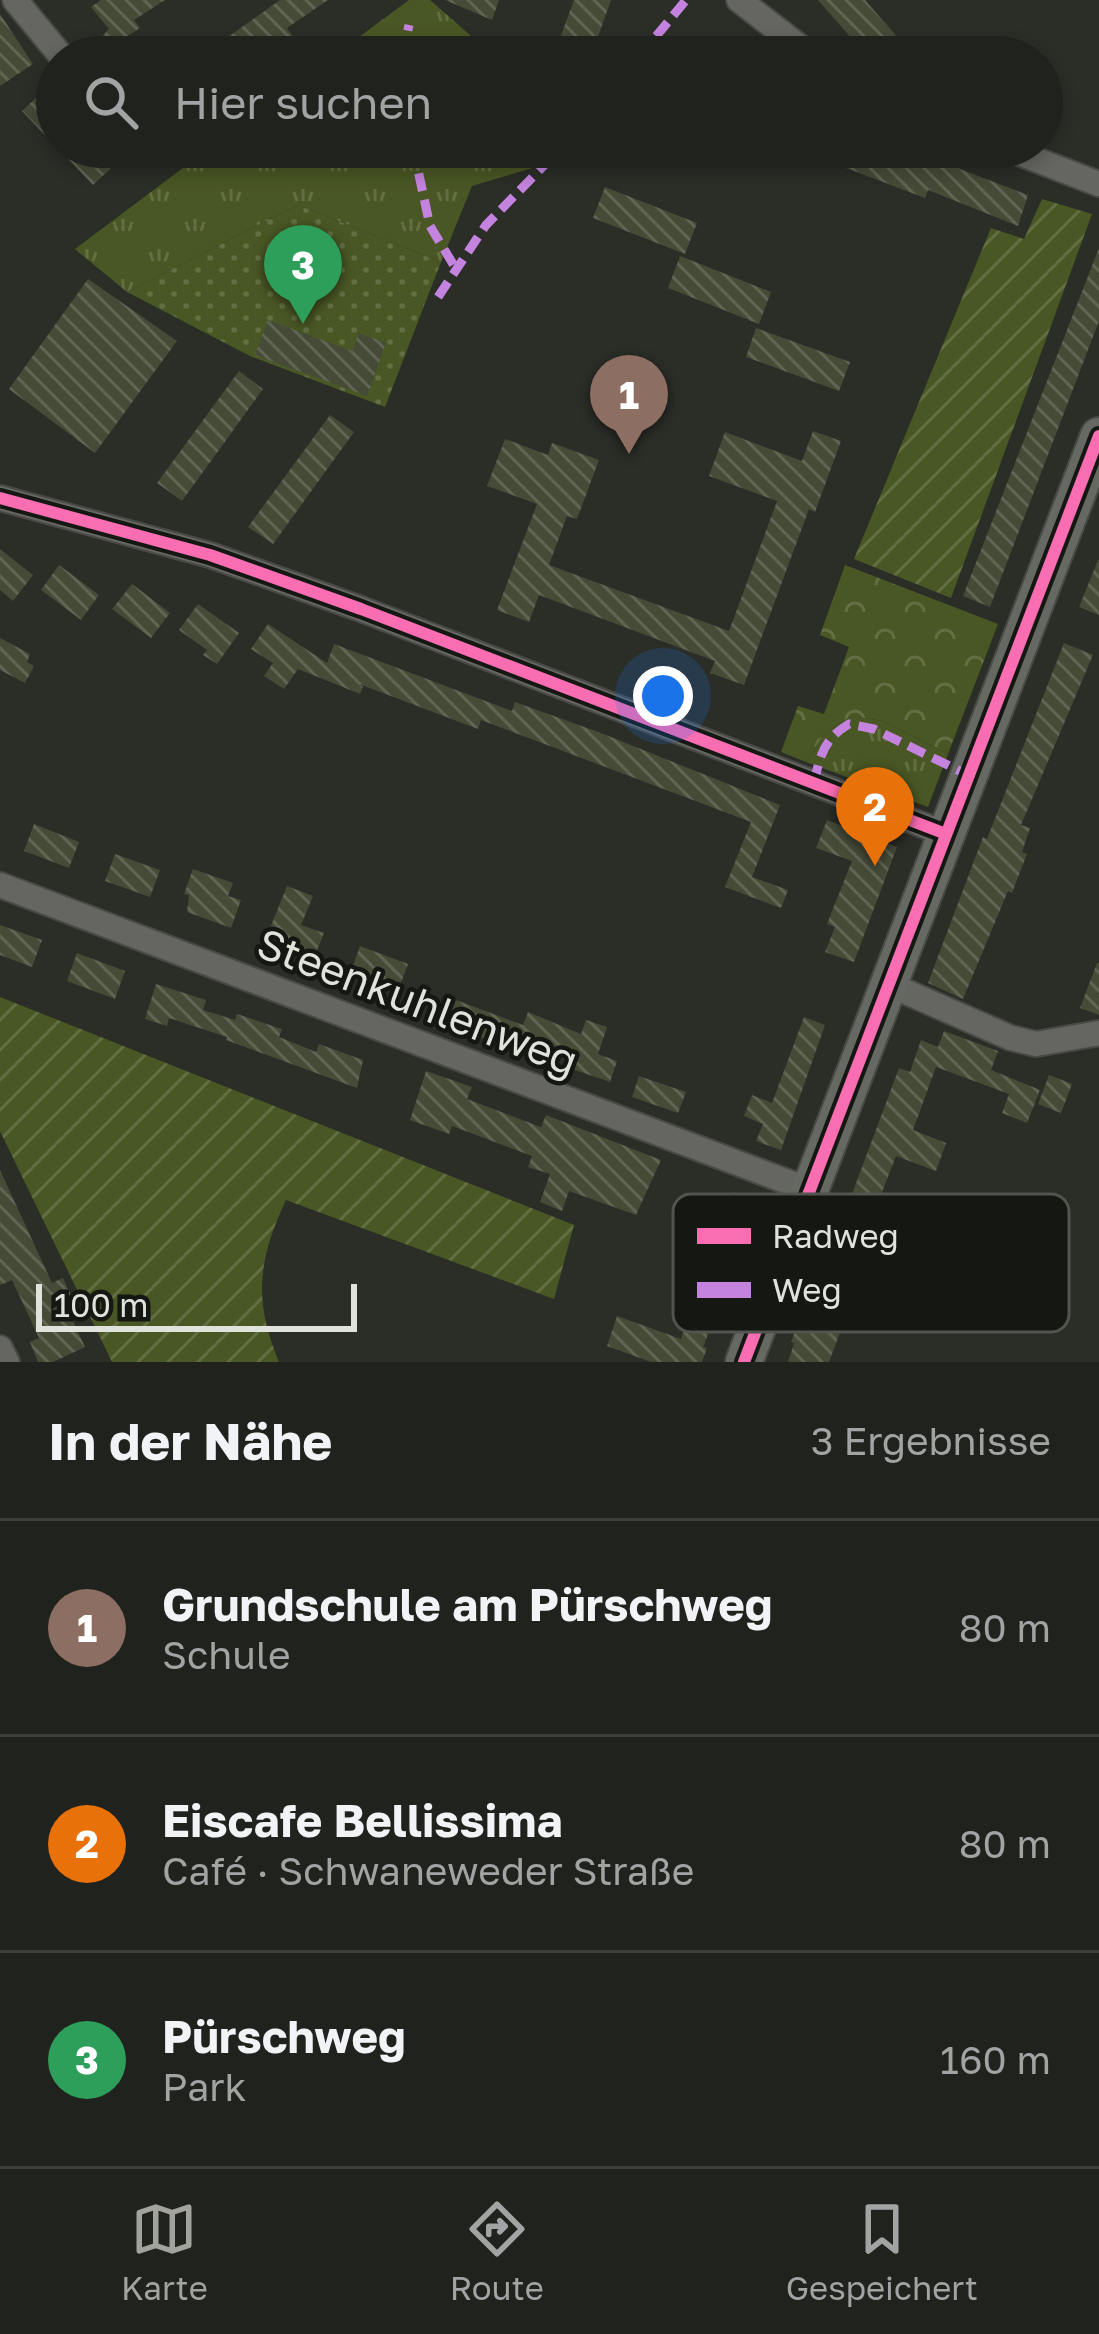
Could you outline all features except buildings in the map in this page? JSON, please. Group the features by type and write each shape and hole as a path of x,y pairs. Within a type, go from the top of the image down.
{"main road":[{"path":"807,1194 1099,436"},
{"path":"744,1362 755,1332"}],"street":[{"path":"15,0 45,36"},
{"path":"739,0 786,36"},
{"path":"1057,168 1099,184"},
{"path":"0,498 210,555 946,834"},
{"name":"Steenkuhlenweg","path":"0,885 809,1190"},
{"path":"888,984 1036,1045 1099,1033"},
{"path":"0,1348 7,1362"}],"green space":[{"path":"409,0 430,0 471,36 360,36"},
{"path":"183,168 533,168 472,186 441,262 298,205 127,292 75,249"},
{"path":"1042,199 1092,214 951,598 854,559 991,228 1024,239"},
{"path":"298,205 441,262 385,407 250,356 127,292"},
{"path":"845,565 998,624 948,754 883,721 851,716 824,734 806,762 781,752 798,706 824,714 849,647 820,635"},
{"path":"851,716 883,721 948,754 928,807 806,762 824,734"},
{"path":"0,997 574,1225 554,1299 286,1200 269,1242 262,1280 265,1319 279,1362 112,1362 0,1131"}],"marked path":[{"path":"656,36 686,0"},
{"path":"407,36 409,25"},
{"path":"418,168 430,226 456,269"},
{"path":"438,297 486,225 542,168"},
{"path":"814,783 824,749 849,724 874,729 968,775"}],"cycle path":[{"path":"808,1194 1099,436"},
{"path":"0,498 210,555 946,834"},
{"path":"744,1362 756,1332"}],"place":[{"name":"Pürschweg","path":"303,324"},
{"name":"Grundschule am Pürschweg","path":"629,454"},
{"name":"Eiscafe Bellissima","path":"875,866"}]}
